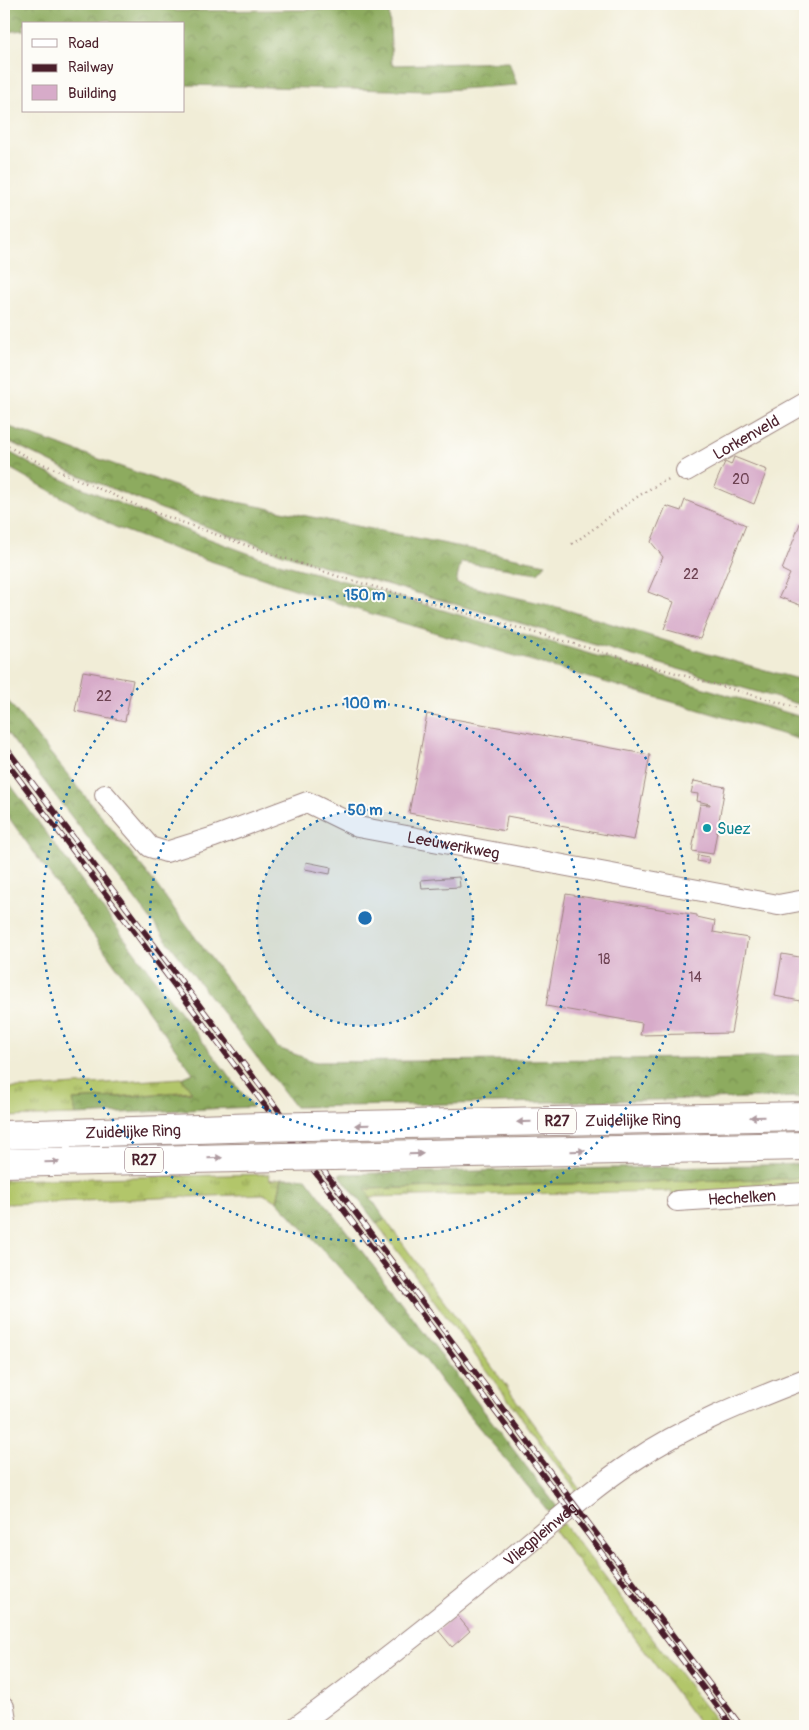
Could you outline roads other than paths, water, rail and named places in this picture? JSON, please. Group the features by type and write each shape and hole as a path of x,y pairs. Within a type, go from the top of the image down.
{"highway":[{"name":"Zuidelijke Ring","path":"4,1135 262,1127 805,1116"},
{"name":"Zuidelijke Ring","path":"4,1163 805,1146"}],"street":[{"name":"Lorkenveld","path":"686,471 805,403"},
{"name":"Leeuwerikweg","path":"105,795 150,847 166,852 214,837 307,802 358,827 778,905 805,900"},
{"name":"Hechelken","path":"677,1201 805,1193"},
{"name":"Vliegpleinweg","path":"297,1726 357,1682 575,1505 632,1462 690,1428 743,1403 805,1379"},
{"path":"4,1707 6,1726"}],"railway":[{"path":"4,745 741,1726"},
{"path":"4,759 732,1726"}],"place":[{"name":"Suez","path":"707,828"}]}
